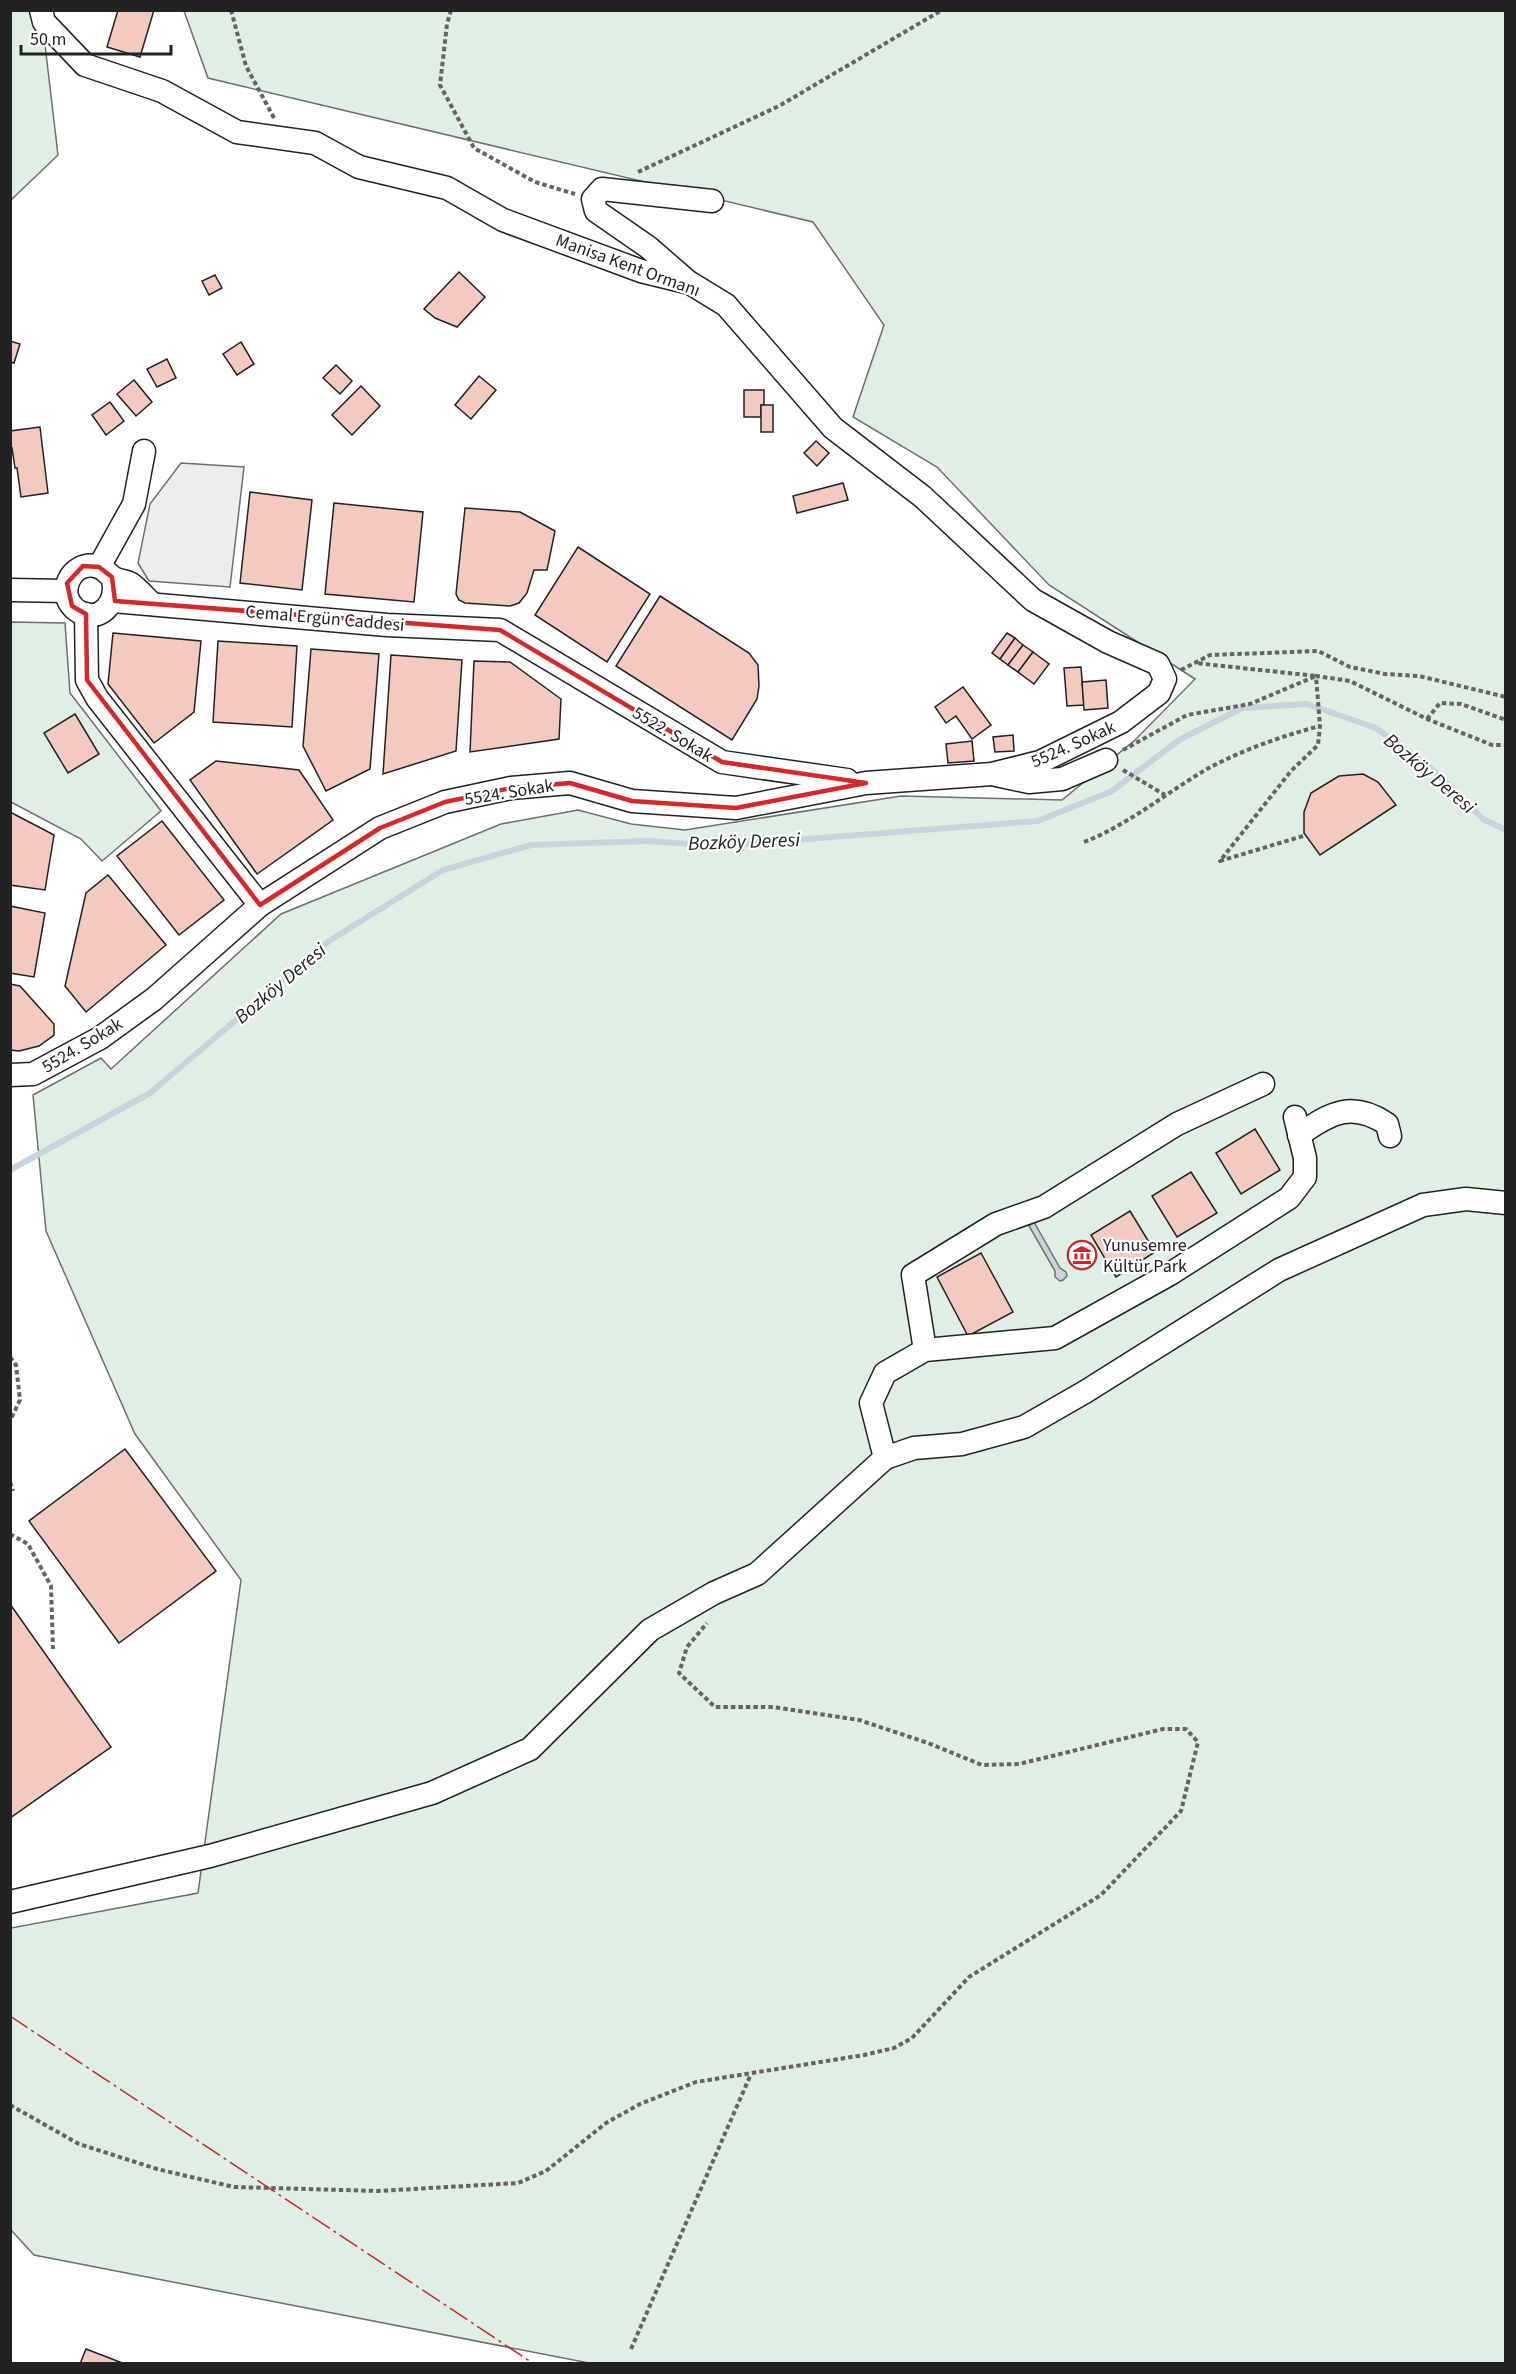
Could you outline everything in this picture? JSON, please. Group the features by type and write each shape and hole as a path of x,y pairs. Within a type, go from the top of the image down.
{"street":[{"name":"Manisa Kent Ormanı","path":"41,10 44,22 85,65 162,91 237,132 315,143 359,167 447,188 503,220 641,271 690,284 726,305 833,428 923,497 1034,600 1108,642 1158,664 1165,679"},
{"path":"690,284 648,247 596,210 593,199 602,189 712,201"},
{"path":"113,601 115,593 105,572 134,504 144,451"},
{"path":"151,603 131,585 92,565 76,570 70,576 66,591 72,606 86,614 87,680 97,698 260,905"},
{"path":"10,590 66,591"},
{"name":"Cemal Ergün Caddesi","path":"86,614 102,612 113,601 387,625 500,630"},
{"name":"5522. Sokak","path":"500,630 722,762 866,783"},
{"name":"5524. Sokak","path":"10,1075 33,1074 100,1038 154,999 260,905 380,828 445,802 511,788 570,783 632,801 736,808 866,783 992,774 1040,762 1121,722 1159,693 1165,679"},
{"path":"992,774 1029,782 1051,780 1111,763"},
{"path":"925,1350 913,1275 996,1224 1044,1208 1177,1124 1263,1084"},
{"path":"885,1458 871,1403 885,1373 925,1350 1055,1338 1170,1274 1289,1198 1305,1177 1305,1158 1297,1126 1354,1110 1373,1114 1387,1124 1390,1136"},
{"path":"10,1902 210,1856 432,1792 530,1749 650,1630 714,1593 757,1574 885,1458 914,1448 962,1444 1024,1427 1085,1392 1279,1270 1423,1205 1466,1199 1506,1203"}],"path":[{"path":"231,10 246,66 285,139"},
{"path":"451,10 447,24 440,85 474,148 535,182 593,199"},
{"path":"633,174 779,106 942,10"},
{"path":"1165,679 1210,655 1318,651 1350,667 1385,674 1419,676 1506,697"},
{"path":"1195,663 1350,681 1427,719 1492,745 1506,745"},
{"path":"1303,836 1220,861 1291,771 1318,745 1320,723 1316,676"},
{"path":"1165,795 1111,763 1187,715 1250,704 1316,676"},
{"path":"1427,719 1440,703 1461,704 1506,720"},
{"path":"1084,842 1111,831 1210,768 1283,736 1320,723"},
{"path":"10,1357 16,1365 20,1400 10,1421"},
{"path":"10,1482 13,1491"},
{"path":"10,1534 28,1544 51,1586 53,1649"},
{"path":"10,2105 79,2144 157,2169 234,2187 378,2191 518,2184 546,2170 606,2124 639,2104 696,2082 894,2048 912,2038 969,1977 1101,1894 1181,1810 1198,1742 1186,1729 1163,1729 1019,1764 982,1765 928,1743 859,1720 773,1707 715,1707 679,1673 687,1647 709,1620"},
{"path":"631,2349 752,2073"}],"highlighted area":[{"path":"83,566 99,567 112,577 115,601 500,630 722,762 866,783 736,808 632,801 570,783 511,788 445,802 380,828 260,905 87,680 86,614 72,606 67,583"}],"green space":[{"path":"11,11 41,11 58,155 11,200"},
{"path":"184,11 1505,11 1505,2363 589,2363 34,2255 11,2230 11,1928 198,1893 241,1580 135,1434 46,1231 33,1095 101,1058 111,1069 281,914 501,824 578,810 631,824 685,830 901,796 1062,800 1135,740 1195,679 1049,585 937,467 853,417 884,325 813,222 208,78"},
{"path":"10,622 65,623 70,693 161,811 102,861 81,839 11,802"}],"shaded area":[{"path":"181,463 244,467 230,587 149,581 138,563 150,504"},
{"path":"1034,1222 1060,1268 1066,1272 1067,1276 1063,1280 1060,1281 1055,1277 1055,1271 1029,1226"}],"building":[{"path":"118,10 154,10 140,57 107,47"},
{"path":"459,272 485,297 457,327 435,318 424,309"},
{"path":"215,275 222,288 209,295 202,281"},
{"path":"10,341 20,344 14,363 10,362"},
{"path":"241,342 254,364 237,375 223,354"},
{"path":"167,359 176,378 157,387 147,369"},
{"path":"336,365 352,381 340,394 323,378"},
{"path":"479,376 496,390 471,419 455,405"},
{"path":"134,380 152,402 136,416 117,394"},
{"path":"361,386 380,406 352,435 332,415"},
{"path":"744,390 764,390 761,417 744,417"},
{"path":"110,402 124,421 106,435 92,415"},
{"path":"761,405 773,405 773,432 761,432"},
{"path":"40,427 48,493 21,497 17,468 15,468 12,448 10,449 10,431"},
{"path":"816,441 829,453 817,466 804,453"},
{"path":"843,483 848,500 797,513 793,496"},
{"path":"250,492 312,500 302,590 240,583"},
{"path":"334,503 423,512 414,602 325,594"},
{"path":"465,508 520,512 555,531 547,570 534,570 527,593 519,603 510,606 465,603 459,600 456,594"},
{"path":"578,547 650,594 607,662 535,615"},
{"path":"660,596 749,653 758,665 757,699 732,740 616,666"},
{"path":"113,633 201,641 194,712 154,743 108,684"},
{"path":"1007,633 1015,638 1000,659 992,653"},
{"path":"1015,638 1023,645 1008,665 1000,659"},
{"path":"218,641 297,646 292,727 213,722"},
{"path":"1023,645 1033,652 1018,672 1008,665"},
{"path":"311,649 379,654 370,769 326,791 303,746"},
{"path":"1033,652 1049,664 1034,684 1018,672"},
{"path":"391,655 462,660 456,751 383,774"},
{"path":"474,661 510,662 561,699 559,739 470,752"},
{"path":"1081,667 1084,705 1067,706 1064,668"},
{"path":"1106,680 1108,708 1084,710 1082,682"},
{"path":"963,687 991,725 972,739 956,716 946,723 935,707"},
{"path":"75,714 99,754 68,773 44,733"},
{"path":"1013,735 1014,751 995,752 993,737"},
{"path":"972,741 974,761 948,763 946,744"},
{"path":"216,761 299,770 333,820 257,874 190,780"},
{"path":"1363,774 1378,782 1396,805 1320,855 1304,833 1304,812 1311,793 1339,776"},
{"path":"10,812 54,835 45,890 10,885"},
{"path":"162,821 224,900 179,935 117,856"},
{"path":"108,875 166,945 86,1012 65,986 86,893"},
{"path":"10,906 45,913 34,977 10,973"},
{"path":"10,984 20,986 54,1024 54,1035 39,1046 19,1051 10,1050"},
{"path":"1255,1129 1280,1170 1241,1194 1216,1153"},
{"path":"1191,1172 1217,1213 1177,1237 1152,1196"},
{"path":"1130,1211 1155,1252 1116,1277 1091,1235"},
{"path":"981,1253 1013,1312 968,1336 937,1277"},
{"path":"125,1449 216,1571 119,1643 29,1521"},
{"path":"10,1604 111,1747 10,1818"},
{"path":"86,2349 125,2364 80,2364"}],"waterway":[{"name":"Bozköy Deresi","path":"10,1170 150,1093 329,941 443,870 531,845 649,841 716,846 1038,821 1112,791 1179,740 1242,708 1307,704 1376,728 1434,771 1483,819 1506,830"}],"power":[{"path":"10,2016 534,2364"}],"place":[{"name":"Yunusemre Kültür Park","path":"1082,1255"}]}
